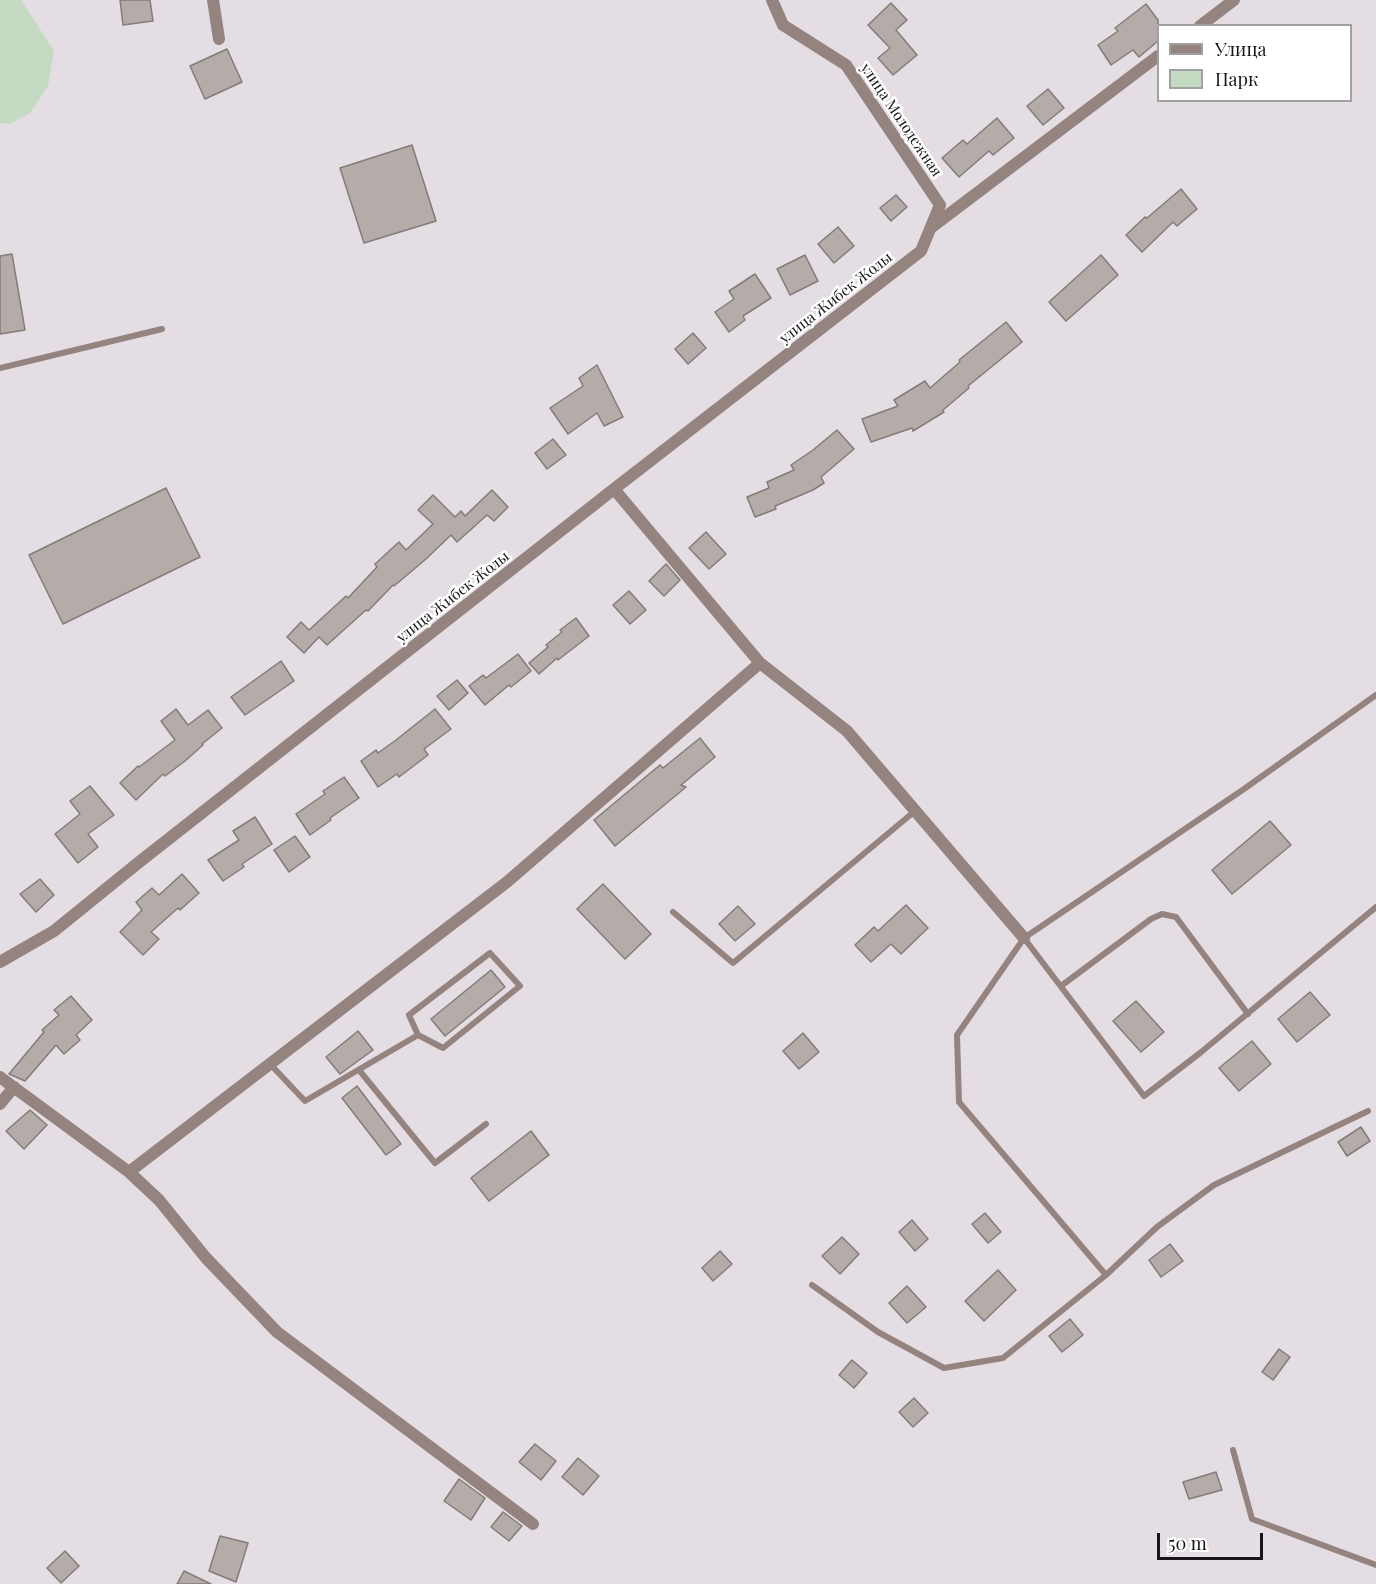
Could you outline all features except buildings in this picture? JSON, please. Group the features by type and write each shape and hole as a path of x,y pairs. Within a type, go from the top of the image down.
{"street":[{"path":"213,0 219,39"},
{"name":"улица Молодежная","path":"772,0 783,25 846,65 940,205 921,251"},
{"path":"1203,24 1234,0"},
{"path":"931,228 1157,57"},
{"name":"улица Жибек Жолы","path":"0,962 54,932 157,848 614,489 921,251"},
{"path":"614,489 760,663 847,731 1024,938"},
{"path":"129,1172 507,882 760,663"},
{"path":"0,1077 129,1172 159,1200 206,1258 277,1332 533,1524"},
{"path":"0,1104 14,1087"}],"lane":[{"path":"0,368 162,329"},
{"path":"1106,1275 959,1102 957,1035 1024,938 1244,789 1376,695"},
{"path":"673,912 733,963 916,810"},
{"path":"1024,938 1144,1096 1248,1014 1376,907"},
{"path":"1061,986 1151,919 1162,914 1176,917 1248,1014"},
{"path":"490,953 520,986 442,1048 418,1035 409,1015 490,953"},
{"path":"269,1064 305,1101 418,1035"},
{"path":"359,1070 435,1163 486,1124"},
{"path":"812,1285 878,1332 944,1368 1003,1358 1106,1275 1157,1227 1214,1185 1368,1111"},
{"path":"1233,1450 1252,1519 1376,1565"}],"green space":[{"path":"0,0 21,0 54,51 48,86 30,113 10,124 0,123"}]}
